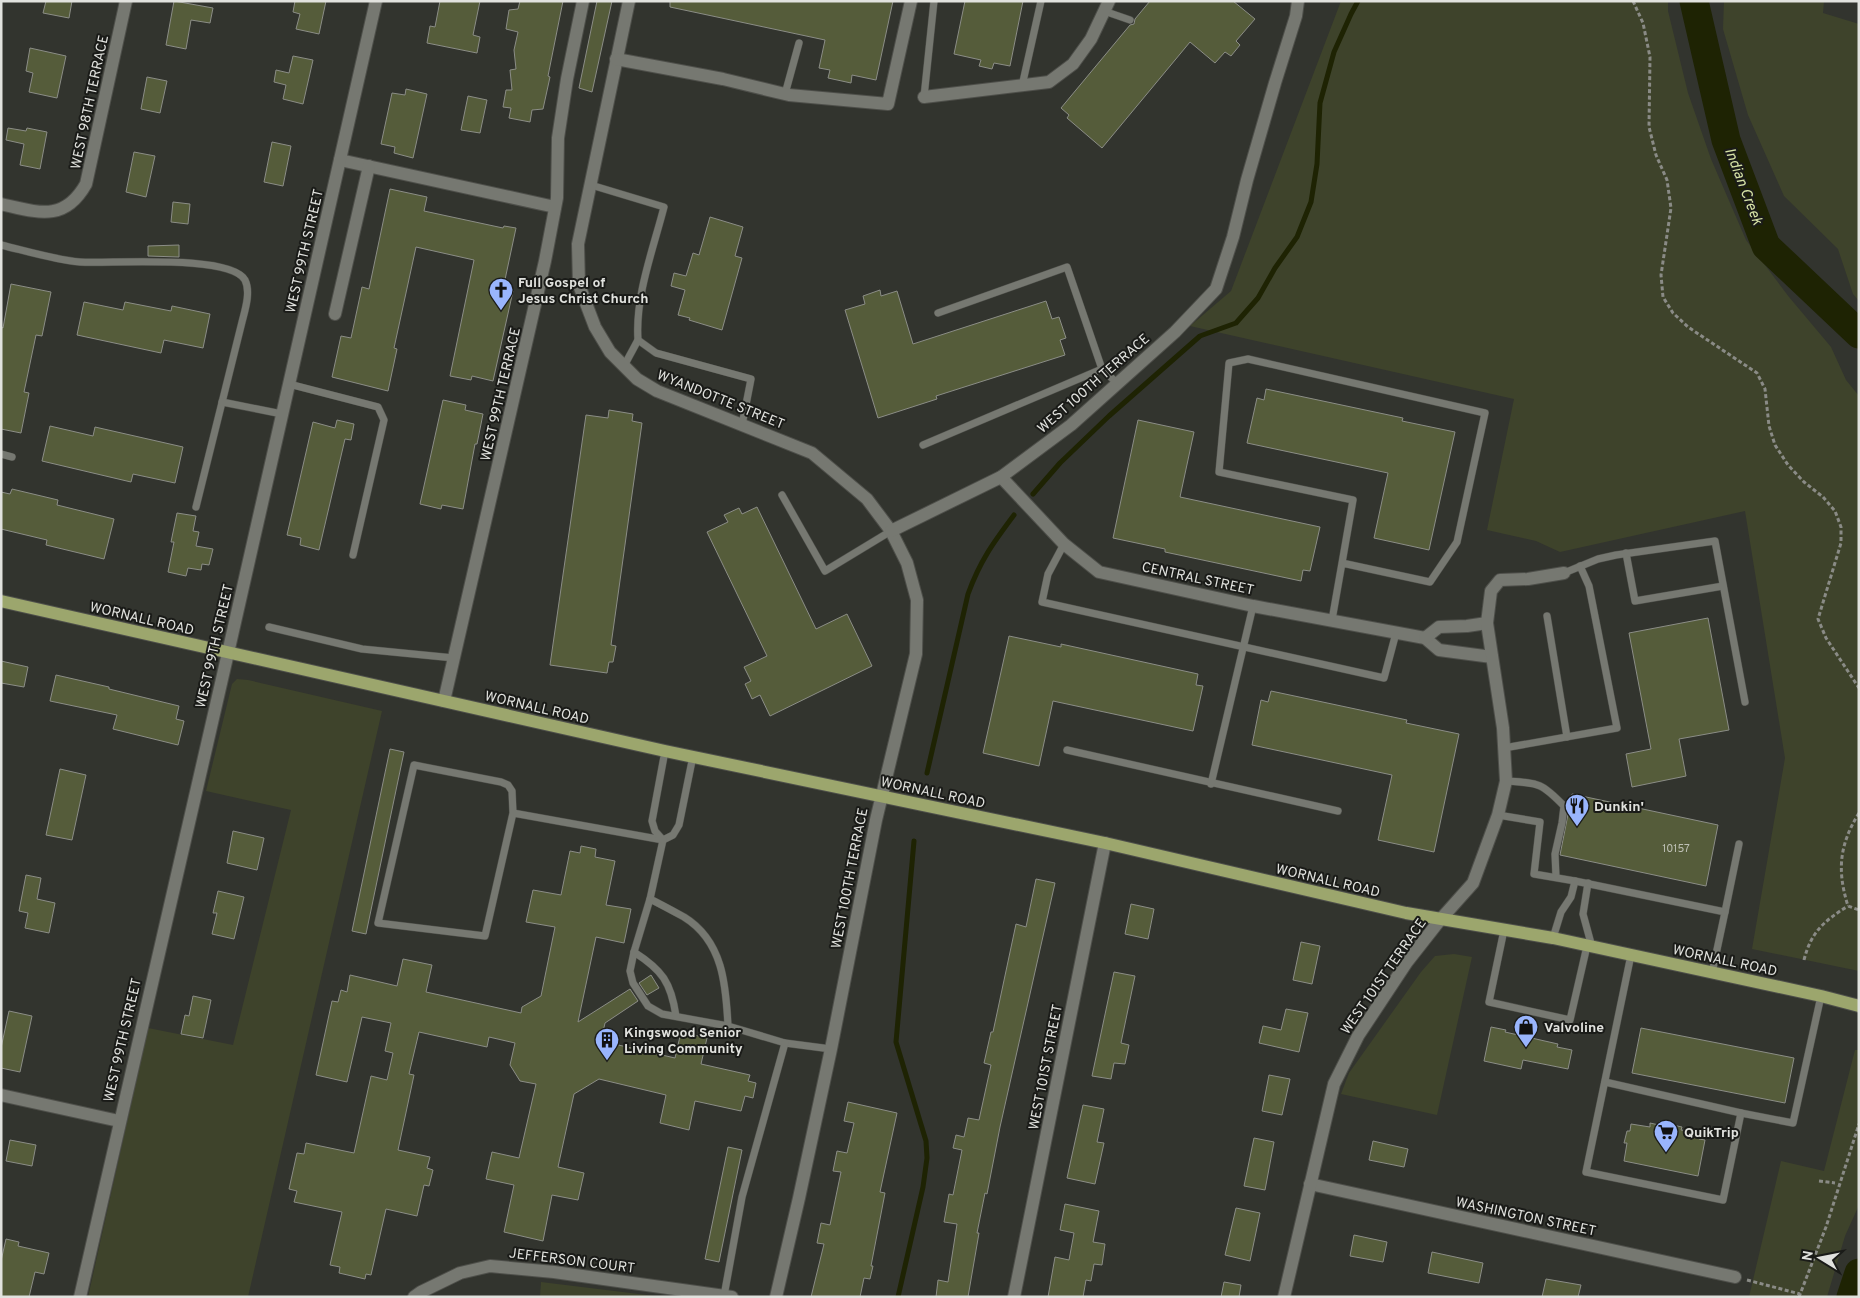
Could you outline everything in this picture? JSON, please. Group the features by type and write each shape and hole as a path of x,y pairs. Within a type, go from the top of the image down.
{"main road":[{"name":"WORNALL ROAD","path":"1,601 665,751 1105,843 1440,920 1553,938 1821,996 1859,1006"}],"street":[{"name":"WEST 98TH TERRACE","path":"1,204 40,213 65,208 80,196 86,184 126,1"},
{"name":"WEST 99TH STREET","path":"80,1297 119,1121 197,792 376,1"},
{"name":"WEST 99TH TERRACE","path":"444,701 545,261 555,207 560,130 567,79 583,1"},
{"name":"WYANDOTTE STREET","path":"629,1 578,244 579,285 595,327 610,352 637,379 657,392 812,453 867,499 891,531"},
{"path":"616,59 723,79 785,94 888,104 910,1"},
{"name":"WEST 100TH TERRACE","path":"776,1297 831,1049 881,796 916,654 916,600 907,563 891,531 1001,477 1071,425 1175,332 1216,289 1233,237 1247,180 1296,16 1298,1"},
{"path":"924,97 1049,82 1073,64 1091,38 1107,6"},
{"path":"340,160 555,207"},
{"path":"335,314 370,166"},
{"name":"CENTRAL STREET","path":"1001,477 1064,544 1099,572 1253,606 1425,638 1439,650 1492,657"},
{"name":"WEST 101ST TERRACE","path":"1284,1297 1334,1084 1358,1036 1407,962 1440,920 1473,883 1498,815 1506,780 1503,728 1487,623 1491,591 1500,580 1528,579 1564,573"},
{"path":"1425,638 1439,627 1487,623"},
{"name":"WEST 101ST STREET","path":"1014,1297 1105,843"},
{"path":"1,1095 119,1121"},
{"name":"WASHINGTON STREET","path":"1310,1184 1735,1277"},
{"name":"JEFFERSON COURT","path":"414,1297 460,1273 490,1266 554,1272 728,1296"}],"lane":[{"path":"924,97 934,1"},
{"path":"1022,86 1041,1"},
{"path":"1107,6 1130,20"},
{"path":"785,94 799,42"},
{"path":"591,185 664,207 640,303 638,340 624,366"},
{"path":"1,245 79,262 196,263 224,268 238,273 245,281 247,295 196,507"},
{"path":"938,313 1067,267 1102,369 1117,383"},
{"path":"638,340 656,353 751,379 742,425"},
{"path":"1332,620 1353,500 1219,472 1229,363 1248,359 1485,413 1457,542 1430,582 1342,563"},
{"path":"923,445 1102,369"},
{"path":"289,384 378,407 384,420 353,555"},
{"path":"222,402 282,414"},
{"path":"1,454 12,457"},
{"path":"782,495 825,571 891,531"},
{"path":"1564,573 1598,559 1715,541 1745,702"},
{"path":"1064,544 1048,574 1042,602 1384,678 1396,633"},
{"path":"1626,554 1635,601 1723,586"},
{"path":"1504,748 1617,728 1589,586 1580,566"},
{"path":"1211,784 1253,606"},
{"path":"1547,616 1567,737"},
{"path":"269,627 362,649 454,658"},
{"path":"1067,750 1338,812"},
{"path":"663,840 655,831 652,820 665,751"},
{"path":"513,813 663,840 673,834 679,825 693,756"},
{"path":"414,765 501,782 512,791 513,813 485,936 378,923 414,765"},
{"path":"1506,780 1536,783 1550,790 1564,806 1555,854 1556,877"},
{"path":"1498,815 1540,822 1534,874 1725,912"},
{"path":"663,840 650,899 630,971 633,983 648,1006 662,1014 728,1026 785,1043 831,1049"},
{"path":"1712,973 1739,844"},
{"path":"1553,938 1560,912 1571,897 1575,881"},
{"path":"1504,930 1489,1002 1570,1020 1590,946 1583,914 1588,884"},
{"path":"650,899 686,918 707,937 720,962 724,978 728,1026"},
{"path":"634,952 658,969 666,979 673,998 676,1016"},
{"path":"1631,955 1586,1172 1723,1200 1741,1113"},
{"path":"1605,1082 1793,1123 1821,996"},
{"path":"728,1296 742,1197 785,1043"}],"path":[{"path":"1633,1 1643,23 1650,57 1650,127 1656,155 1667,180 1671,208 1662,275 1663,297 1673,313 1688,327 1757,373 1765,389 1770,426 1775,445 1788,465 1804,482 1823,497 1835,511 1842,527 1840,543 1818,618 1826,638 1859,688"},
{"path":"1848,906 1843,890 1841,856 1846,840 1859,813"},
{"path":"1848,906 1859,910"},
{"path":"1804,960 1813,935 1828,920 1848,906"},
{"path":"1735,1277 1799,1296 1826,1227 1859,1124"},
{"path":"1819,1181 1835,1183"}],"green space":[{"path":"1341,1 1668,1 1668,11 1688,93 1711,159 1746,240 1789,297 1831,347 1846,380 1859,396 1859,971 1752,949 1785,758 1745,511 1560,552 1536,541 1487,530 1514,399 1190,326 1231,291"},
{"path":"1724,1 1824,1 1823,13 1859,24 1859,301 1853,294 1838,249 1784,196 1748,115 1723,29"},
{"path":"237,679 382,711 248,1297 88,1297 148,1028 233,1045 291,810 206,791 232,684"},
{"path":"1454,954 1472,957 1437,1115 1341,1094 1349,1073 1421,972 1435,956"},
{"path":"1855,1050 1859,1050 1859,1205 1845,1236 1827,1297 1749,1297 1781,1161 1824,1171"},
{"path":"541,1282 663,1297 540,1297"}],"building":[{"path":"46,1 72,1 69,18 43,13"},
{"path":"174,1 213,8 210,23 191,20 186,49 166,45"},
{"path":"295,1 326,1 319,34 296,29 300,14 293,12"},
{"path":"440,1 480,1 473,35 480,37 477,53 427,43 430,26 435,27"},
{"path":"520,1 563,1 543,109 532,110 530,122 509,118 511,108 503,107 506,90 512,90 510,70 516,69 514,50 518,32 506,29 509,10 518,9"},
{"path":"597,1 612,1 592,92 579,88"},
{"path":"670,1 893,1 876,80 852,75 851,83 828,78 830,70 819,68 825,40 670,7"},
{"path":"965,1 1023,1 1010,66 994,63 992,69 979,66 981,60 954,54"},
{"path":"1150,1 1233,1 1255,19 1236,41 1240,45 1231,56 1225,52 1215,63 1190,42 1102,148 1067,118 1069,115 1061,108 1130,25 1134,24 1135,19"},
{"path":"30,48 66,56 57,98 29,92 33,73 26,71"},
{"path":"293,56 313,60 303,104 283,99 286,85 274,82 276,70 289,73"},
{"path":"147,77 167,81 160,113 141,109"},
{"path":"406,89 427,94 413,158 394,153 395,147 381,144 392,93 405,95"},
{"path":"468,96 487,100 480,133 461,130"},
{"path":"8,128 26,131 27,128 47,132 40,169 20,165 24,144 6,140"},
{"path":"272,142 291,146 283,186 264,182"},
{"path":"134,152 155,156 146,197 126,192"},
{"path":"390,189 427,197 424,211 503,228 504,226 516,228 503,289 513,291 493,381 472,376 471,380 450,376 474,260 416,247 394,348 397,349 388,391 332,377 341,336 351,338 362,287 369,289"},
{"path":"173,202 190,204 188,224 171,222"},
{"path":"710,217 743,227 735,256 742,258 722,330 678,315 685,290 671,286 674,273 686,276 693,253 699,255"},
{"path":"179,245 179,257 148,256 148,246"},
{"path":"11,284 51,292 42,336 36,335 24,392 29,393 21,433 1,429 1,327 3,328"},
{"path":"880,290 881,296 897,291 913,344 1046,301 1052,319 1059,317 1066,338 1060,340 1065,355 936,396 937,399 878,418 845,310 865,304 863,296"},
{"path":"84,302 123,310 125,302 171,311 172,306 210,314 203,348 164,340 161,353 77,335"},
{"path":"1266,389 1403,418 1402,421 1455,432 1429,550 1374,538 1388,473 1247,443 1257,398 1264,400"},
{"path":"443,400 466,405 465,410 483,414 477,444 475,444 463,509 442,505 441,509 420,504"},
{"path":"609,410 633,414 632,421 642,423 611,645 616,646 613,662 609,662 607,673 550,665 586,415 608,418"},
{"path":"337,420 354,424 351,440 345,439 319,550 300,545 301,538 287,535 313,422 335,428"},
{"path":"1138,420 1194,432 1180,497 1320,527 1310,571 1303,570 1301,581 1165,552 1165,549 1113,538"},
{"path":"50,426 93,436 95,427 183,447 175,483 133,474 131,482 42,461"},
{"path":"12,489 58,500 57,505 114,519 104,559 46,545 47,540 1,529 1,492 10,494"},
{"path":"757,507 816,629 847,614 872,666 770,716 760,695 752,699 745,684 751,681 744,667 767,656 707,532 728,522 724,515 739,508 742,514"},
{"path":"177,513 196,516 193,531 199,532 196,546 213,549 209,565 202,564 201,570 188,568 186,576 168,572 174,542 171,542"},
{"path":"1708,618 1729,730 1679,739 1686,776 1632,787 1626,754 1651,749 1629,633"},
{"path":"1009,636 1061,647 1061,644 1198,674 1196,685 1203,686 1193,731 1053,701 1039,766 983,753"},
{"path":"1,661 28,667 24,687 1,683"},
{"path":"56,675 179,706 176,719 184,721 178,745 113,729 117,715 50,701"},
{"path":"1271,691 1407,720 1406,723 1459,734 1434,852 1378,840 1392,775 1252,745 1261,700 1268,702"},
{"path":"390,749 404,752 366,934 352,931"},
{"path":"60,769 86,775 72,840 46,835"},
{"path":"1572,794 1718,825 1706,886 1560,855"},
{"path":"233,831 264,838 257,870 227,863"},
{"name":"Kingswood Senior Living Community","path":"581,846 596,849 595,857 615,861 606,905 631,909 624,943 596,937 578,1022 630,989 638,1001 605,1023 601,1041 675,1058 681,1032 707,1038 701,1064 750,1075 748,1081 756,1083 753,1098 745,1096 741,1111 695,1101 689,1130 660,1123 666,1095 599,1079 574,1094 558,1167 584,1173 578,1200 552,1195 543,1241 504,1232 514,1185 486,1179 492,1152 519,1158 536,1084 520,1081 510,1065 515,1043 489,1037 487,1047 419,1032 409,1074 414,1075 398,1150 430,1157 427,1168 433,1170 429,1186 424,1185 417,1216 386,1209 371,1275 366,1274 365,1279 339,1273 340,1267 330,1265 342,1212 294,1202 297,1191 289,1189 297,1153 304,1154 306,1143 354,1153 371,1076 387,1080 393,1053 385,1051 391,1023 362,1017 347,1082 316,1075 332,1001 338,1002 341,990 347,992 350,975 397,986 403,959 432,965 426,992 521,1013 522,1007 541,996 555,927 526,922 533,890 561,895 570,851 580,853"},
{"path":"26,875 41,878 37,899 55,903 49,933 25,928 28,913 19,911"},
{"path":"1036,879 1055,883 1000,1127 987,1194 985,1193 968,1297 936,1297 938,1280 948,1282 957,1224 944,1222 949,1194 953,1195 962,1150 953,1148 956,1135 964,1137 968,1118 979,1120 991,1065 984,1063 991,1032 993,1032 1016,924 1026,927"},
{"path":"218,891 244,897 234,939 212,934 217,913 213,913"},
{"path":"1131,904 1154,909 1148,939 1125,934"},
{"path":"1301,942 1320,946 1312,984 1293,980"},
{"path":"1114,972 1135,976 1121,1043 1129,1045 1125,1064 1114,1063 1111,1079 1092,1076"},
{"path":"651,975 659,988 647,995 639,983"},
{"path":"193,996 211,1000 203,1038 181,1034 185,1015 189,1016"},
{"path":"1286,1009 1308,1013 1299,1052 1259,1043 1263,1026 1281,1030"},
{"path":"9,1011 32,1016 20,1072 1,1068 1,1048"},
{"name":"Valvoline","path":"1491,1027 1558,1044 1557,1047 1572,1050 1568,1069 1523,1060 1521,1069 1484,1061"},
{"name":"QuikTrip","path":"1641,1028 1794,1058 1785,1103 1632,1073"},
{"path":"1269,1075 1290,1079 1282,1115 1262,1111"},
{"path":"848,1102 897,1113 880,1192 885,1193 871,1266 873,1266 870,1279 864,1278 860,1297 811,1297 824,1244 817,1243 821,1223 830,1225 841,1172 833,1171 837,1151 847,1153 854,1123 844,1121"},
{"path":"1083,1105 1104,1109 1097,1142 1104,1143 1095,1184 1067,1178"},
{"name":"QuikTrip","path":"1659,1122 1682,1127 1681,1130 1689,1131 1688,1134 1699,1136 1699,1139 1705,1140 1698,1176 1624,1161 1627,1143 1624,1143 1631,1124 1650,1127 1650,1123 1659,1125"},
{"path":"1254,1138 1274,1142 1265,1190 1244,1186"},
{"path":"10,1140 36,1145 32,1166 6,1161"},
{"path":"1373,1141 1408,1149 1404,1167 1369,1160"},
{"path":"728,1147 742,1150 719,1262 705,1259"},
{"path":"1065,1204 1099,1211 1093,1242 1105,1244 1102,1265 1094,1264 1091,1281 1086,1280 1083,1297 1048,1297 1055,1257 1069,1260 1074,1233 1060,1230"},
{"path":"1236,1208 1260,1213 1250,1261 1225,1255"},
{"path":"1354,1235 1387,1242 1383,1262 1350,1256"},
{"path":"6,1239 19,1242 18,1246 49,1253 44,1274 35,1272 29,1297 1,1297 1,1261"},
{"path":"1432,1252 1483,1263 1479,1283 1428,1273"},
{"path":"1546,1279 1581,1285 1578,1297 1542,1297"},
{"path":"1224,1282 1241,1285 1239,1297 1221,1297"}],"waterway":[{"path":"1033,494 1060,463 1109,416 1200,336 1236,323 1258,298 1275,268 1297,237 1311,202 1317,164 1320,103 1334,52 1358,1"},
{"name":"Indian Creek","path":"1694,1 1726,140 1766,246 1859,334"},
{"path":"927,773 968,594 977,572 988,553 1014,515"},
{"path":"898,1297 923,1187 927,1158 926,1141 896,1042 914,841"},
{"name":"Indian Creek","path":"1851,1297 1859,1273"}],"place":[{"name":"Full Gospel of Jesus Christ Church","path":"501,311"},
{"name":"Dunkin'","path":"1577,827"},
{"name":"Valvoline","path":"1526,1048"},
{"name":"Kingswood Senior Living Community","path":"607,1061"},
{"name":"QuikTrip","path":"1666,1153"}]}
